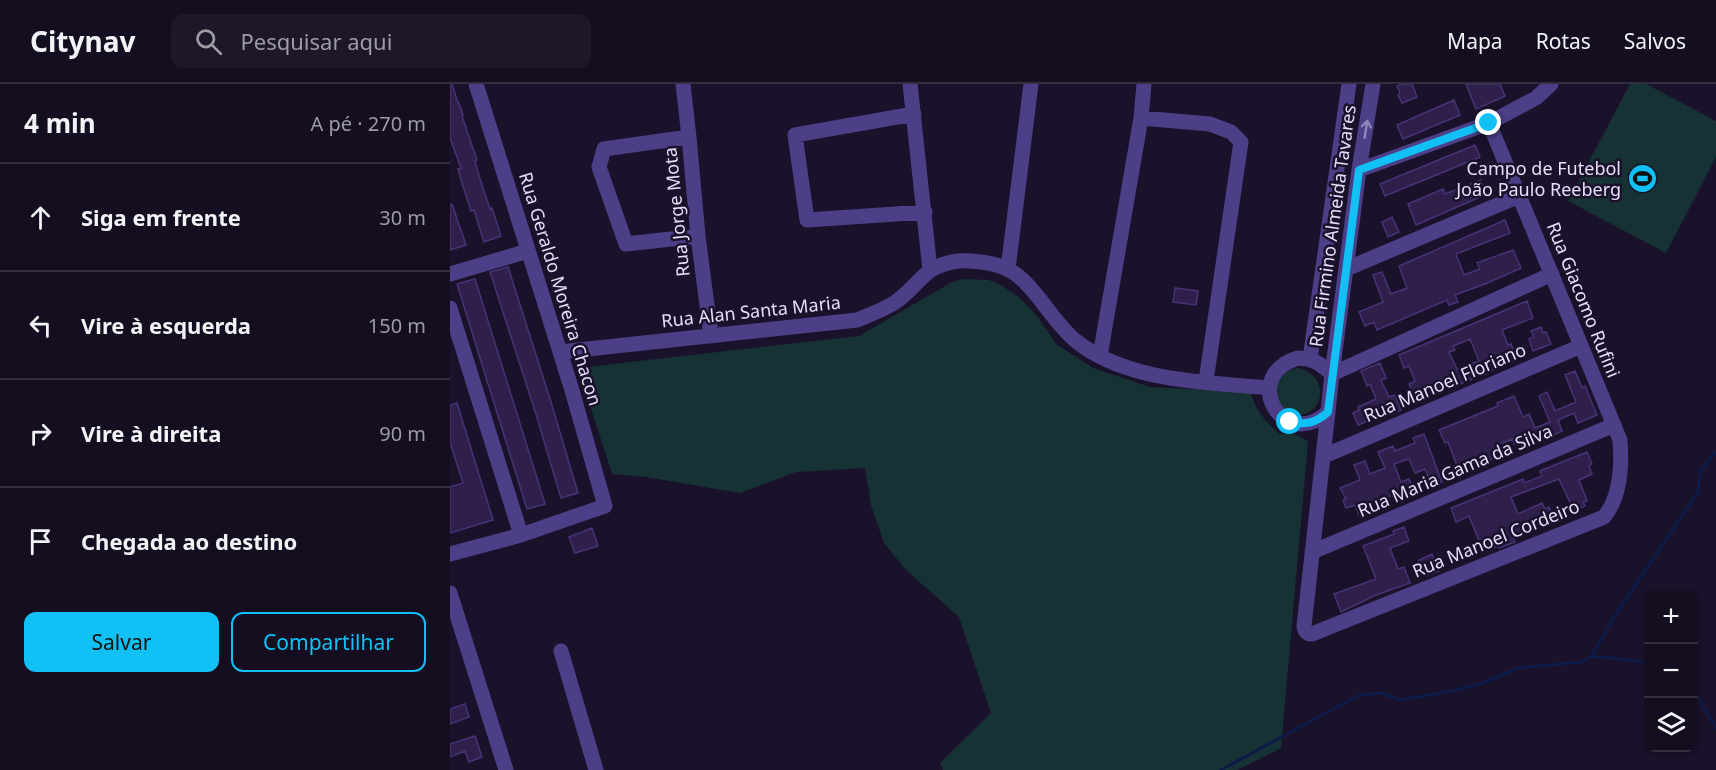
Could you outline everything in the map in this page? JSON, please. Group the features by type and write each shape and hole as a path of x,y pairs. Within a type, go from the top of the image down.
{"street":[{"name":"Rua Geraldo Moreira Chacon","path":"476,84 560,352 605,506 521,535"},
{"name":"Rua Jorge Mota","path":"683,84 698,237 711,336"},
{"path":"910,84 930,270 940,265 960,261 989,263 1008,269 1032,291 1077,342 1126,368 1146,374 1269,388 1274,409 1290,422 1311,423 1328,412"},
{"path":"1008,269 1031,84"},
{"path":"1100,356 1141,118 1144,84"},
{"name":"Rua Firmino Almeida Tavares","path":"1310,359 1349,84"},
{"name":"Rua Firmino Almeida Tavares","path":"1312,634 1306,632 1304,626 1312,552 1332,374 1359,170 1373,84"},
{"path":"1359,170 1489,123 1536,98 1551,84"},
{"path":"914,114 795,135 807,220 925,212"},
{"path":"1141,118 1210,124 1231,132 1241,142 1206,381"},
{"name":"Rua Giacomo Rufini","path":"1489,123 1614,424"},
{"path":"689,137 604,149 599,167 626,244 698,237"},
{"path":"1346,269 1519,196"},
{"path":"450,274 528,250"},
{"name":"Rua Alan Santa Maria","path":"560,352 857,320 895,303 930,270"},
{"path":"1332,374 1552,274"},
{"path":"450,308 521,535 450,554"},
{"name":"Rua Manoel Floriano","path":"1324,456 1581,346"},
{"name":"Rua Firmino Almeida Tavares","path":"1269,388 1278,368 1287,361 1298,358 1318,362 1332,374"},
{"name":"Rua Maria Gama da Silva","path":"1312,552 1614,424"},
{"name":"Rua Manoel Cordeiro","path":"1312,634 1604,517 1613,501 1621,462 1620,440 1614,424"},
{"path":"450,593 506,770"},
{"path":"561,651 596,770"}],"green space":[{"name":"Campo de Futebol João Paulo Reeberg","path":"1630,84 1646,84 1716,121 1716,157 1666,253 1568,201"},
{"path":"963,279 989,280 1020,298 1037,316 1057,345 1093,368 1150,387 1250,392 1262,415 1280,434 1295,435 1308,442 1281,748 1237,770 943,770 940,763 991,713 959,617 906,570 884,543 871,505 865,468 796,472 740,493 646,477 612,474 578,368 859,336 952,282"},
{"path":"1298,368 1310,373 1320,389 1320,398 1316,406 1301,415 1282,409 1275,386 1287,372"}],"building":[{"path":"450,84 452,84 459,103 477,160 475,161 479,176 501,236 484,242 474,210 471,211 458,169 461,168 450,138"},
{"path":"1412,84 1417,97 1402,103 1397,86"},
{"path":"1466,84 1500,84 1505,96 1476,109"},
{"path":"1454,100 1460,115 1403,139 1397,125"},
{"path":"1475,145 1480,157 1385,196 1380,184"},
{"path":"1481,180 1487,194 1416,225 1408,204 1443,189 1445,194"},
{"path":"452,204 466,245 450,250 450,205"},
{"path":"1392,217 1399,232 1388,237 1382,222"},
{"path":"1505,220 1510,233 1456,254 1464,275 1480,269 1477,263 1513,250 1521,268 1455,295 1458,302 1449,305 1447,300 1377,330 1374,322 1365,326 1359,312 1383,302 1373,275 1382,272 1391,294 1407,288 1399,266"},
{"path":"508,267 578,493 561,498 490,272"},
{"path":"475,279 545,504 527,509 457,284"},
{"path":"1175,288 1198,291 1196,305 1173,302"},
{"path":"1527,301 1533,318 1502,330 1517,360 1448,389 1446,386 1428,393 1429,397 1420,401 1416,393 1413,394 1409,384 1415,381 1409,366 1404,368 1399,355","holes":["1470,339 1479,361 1457,369 1449,352 1455,350 1453,346"]},
{"path":"1541,327 1551,344 1533,351 1529,339 1534,337 1531,331"},
{"path":"1380,363 1386,378 1381,380 1389,397 1395,395 1401,410 1390,414 1387,406 1368,414 1370,420 1358,425 1353,413 1359,410 1358,407 1376,399 1361,371"},
{"path":"1575,371 1582,388 1585,386 1597,415 1578,423 1574,413 1558,420 1562,431 1520,450 1518,443 1514,444 1513,439 1497,445 1501,455 1470,464 1471,466 1459,471 1448,442 1445,443 1439,430 1498,406 1497,403 1514,396 1523,417 1529,414 1535,428 1550,422 1539,396 1547,392 1555,411 1576,402 1565,375"},
{"path":"457,403 493,520 450,533 450,487 463,483 450,442 450,405"},
{"path":"1424,434 1442,482 1432,486 1425,469 1415,473 1409,459 1394,464 1401,482 1409,479 1415,493 1402,499 1400,492 1383,499 1385,505 1359,515 1355,505 1346,508 1343,500 1346,499 1340,488 1360,480 1354,465 1365,461 1370,474 1385,468 1378,452 1393,446 1395,451 1415,443 1413,438"},
{"path":"1587,452 1592,464 1589,466 1592,474 1579,480 1587,501 1583,502 1585,506 1574,511 1559,479 1511,497 1518,514 1542,503 1545,509 1549,507 1554,518 1513,537 1515,542 1487,550 1483,542 1480,543 1469,516 1456,522 1451,508 1523,479 1524,483 1542,476 1540,471"},
{"path":"1404,527 1409,541 1390,548 1398,569 1404,567 1410,583 1376,595 1341,612 1334,594 1376,579 1363,546 1394,534 1393,531"},
{"path":"592,528 598,546 575,553 569,537"},
{"path":"1432,554 1439,571 1426,576 1419,560"},
{"path":"465,704 469,717 450,724 450,709"},
{"path":"475,736 482,757 469,762 465,751 450,757 450,744"}],"waterway":[{"path":"1592,655 1616,614 1698,492 1700,472 1716,451"},
{"path":"1221,770 1359,695 1382,693 1399,700 1483,683 1518,668 1581,662 1592,656 1644,662"},
{"path":"1698,698 1716,728"}],"place":[{"name":"Campo de Futebol João Paulo Reeberg","path":"1642,179"}],"route":[{"path":"1290,422 1311,423 1328,412 1359,170 1489,123"}]}
